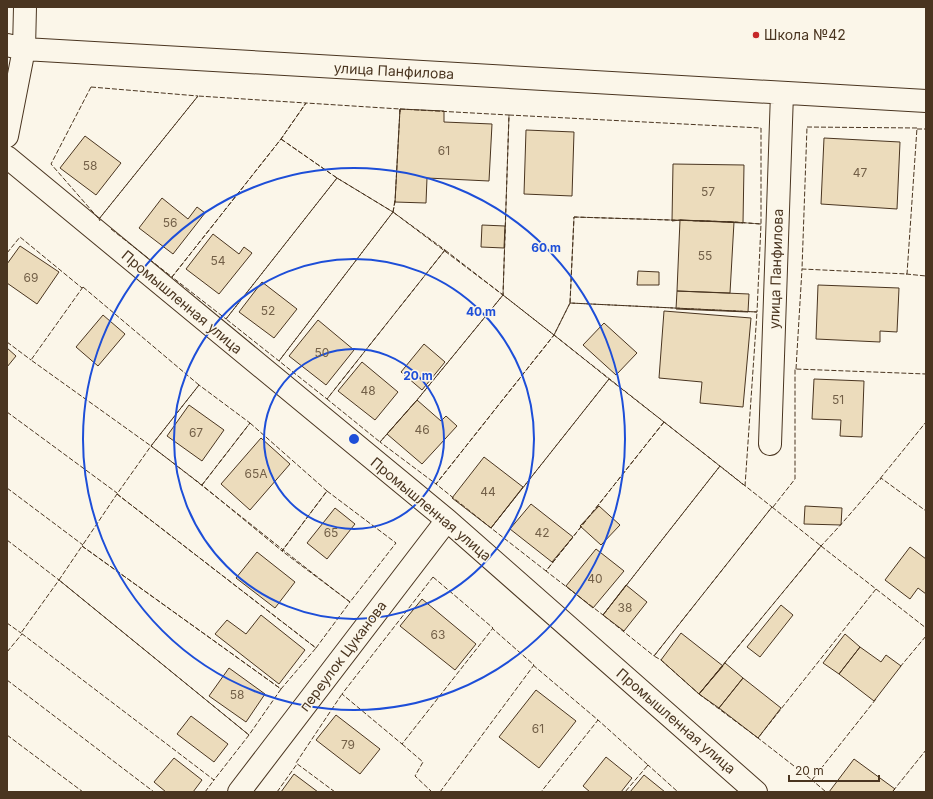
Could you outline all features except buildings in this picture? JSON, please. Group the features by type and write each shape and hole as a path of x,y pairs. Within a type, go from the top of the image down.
{"street":[{"path":"7,136 16,47 25,7"},
{"name":"улица Панфилова","path":"16,47 926,101"},
{"name":"улица Панфилова","path":"770,444 782,93"},
{"name":"Промышленная улица","path":"7,157 446,520 756,792"},
{"name":"переулок Цуканова","path":"239,792 446,520"}],"fence":[{"path":"91,87 198,96 99,219 51,164 91,87"},
{"path":"100,221 99,219 198,96 306,103 281,139"},
{"path":"111,229 172,277 281,139 306,103 400,109 400,112"},
{"path":"400,109 509,115 503,295 393,212 395,202 400,109"},
{"path":"509,115 761,128 761,224 574,217 570,303 554,335 503,295 509,115"},
{"path":"807,127 917,128 907,274 802,269 807,127"},
{"path":"917,129 926,129"},
{"path":"281,139 337,178 393,212 395,200"},
{"path":"281,139 337,178 226,319 172,277 281,139"},
{"path":"337,178 393,212 279,361 226,319 337,178"},
{"path":"393,212 445,250 327,399 279,361 393,212"},
{"path":"574,217 761,224 757,312 570,303 574,217"},
{"path":"7,253 20,237 82,288"},
{"path":"445,250 503,295 417,400 380,442 327,399 445,250"},
{"path":"796,369 802,269"},
{"path":"906,274 926,276"},
{"path":"83,287 199,385 151,446 31,360 83,287"},
{"path":"503,295 554,335 436,484 380,442 417,400 503,295"},
{"path":"570,303 757,312 745,486 554,335 570,303"},
{"path":"554,335 609,379 491,528 436,484 554,335"},
{"path":"7,342 31,360"},
{"path":"773,507 795,479 795,369 926,374"},
{"path":"609,379 664,422 546,571 491,528 609,379"},
{"path":"202,485 151,446 117,494 316,648 350,602 151,446 199,385 250,423 202,485"},
{"path":"7,412 117,493"},
{"path":"664,422 720,466 603,615 546,571 664,422"},
{"path":"820,545 821,546 862,500 926,422"},
{"path":"250,423 327,491 282,551 202,485 250,423"},
{"path":"720,466 772,507 654,656 603,615 720,466"},
{"path":"880,480 881,478 926,511"},
{"path":"7,488 83,545"},
{"path":"327,491 396,543 350,602 282,551 327,491"},
{"path":"117,494 316,648 281,689 82,546 117,494"},
{"path":"772,507 821,546 699,694 661,660 654,656 772,507"},
{"path":"7,540 59,580"},
{"path":"82,546 281,689 249,735 59,580 82,546"},
{"path":"821,546 876,589 758,738 699,694 821,546"},
{"path":"433,577 493,628 402,744 342,694 433,577"},
{"path":"59,580 249,735 214,780 21,633 59,580"},
{"path":"876,589 926,628"},
{"path":"7,623 21,633"},
{"path":"440,792 534,665 493,629"},
{"path":"7,652 22,634"},
{"path":"900,667 926,636"},
{"path":"533,665 598,720 541,792"},
{"path":"7,680 154,792"},
{"path":"335,792 296,763 342,694"},
{"path":"759,737 758,738 812,780 876,699"},
{"path":"597,721 598,720 648,765 625,792"},
{"path":"7,735 83,792"},
{"path":"402,744 423,762 415,776 432,792"},
{"path":"893,791 926,750"},
{"path":"277,792 297,764"},
{"path":"647,766 648,765 678,792"},
{"path":"813,779 812,780 826,792"},
{"path":"205,792 213,780"}],"place":[{"name":"Школа №42","path":"756,35"}]}
